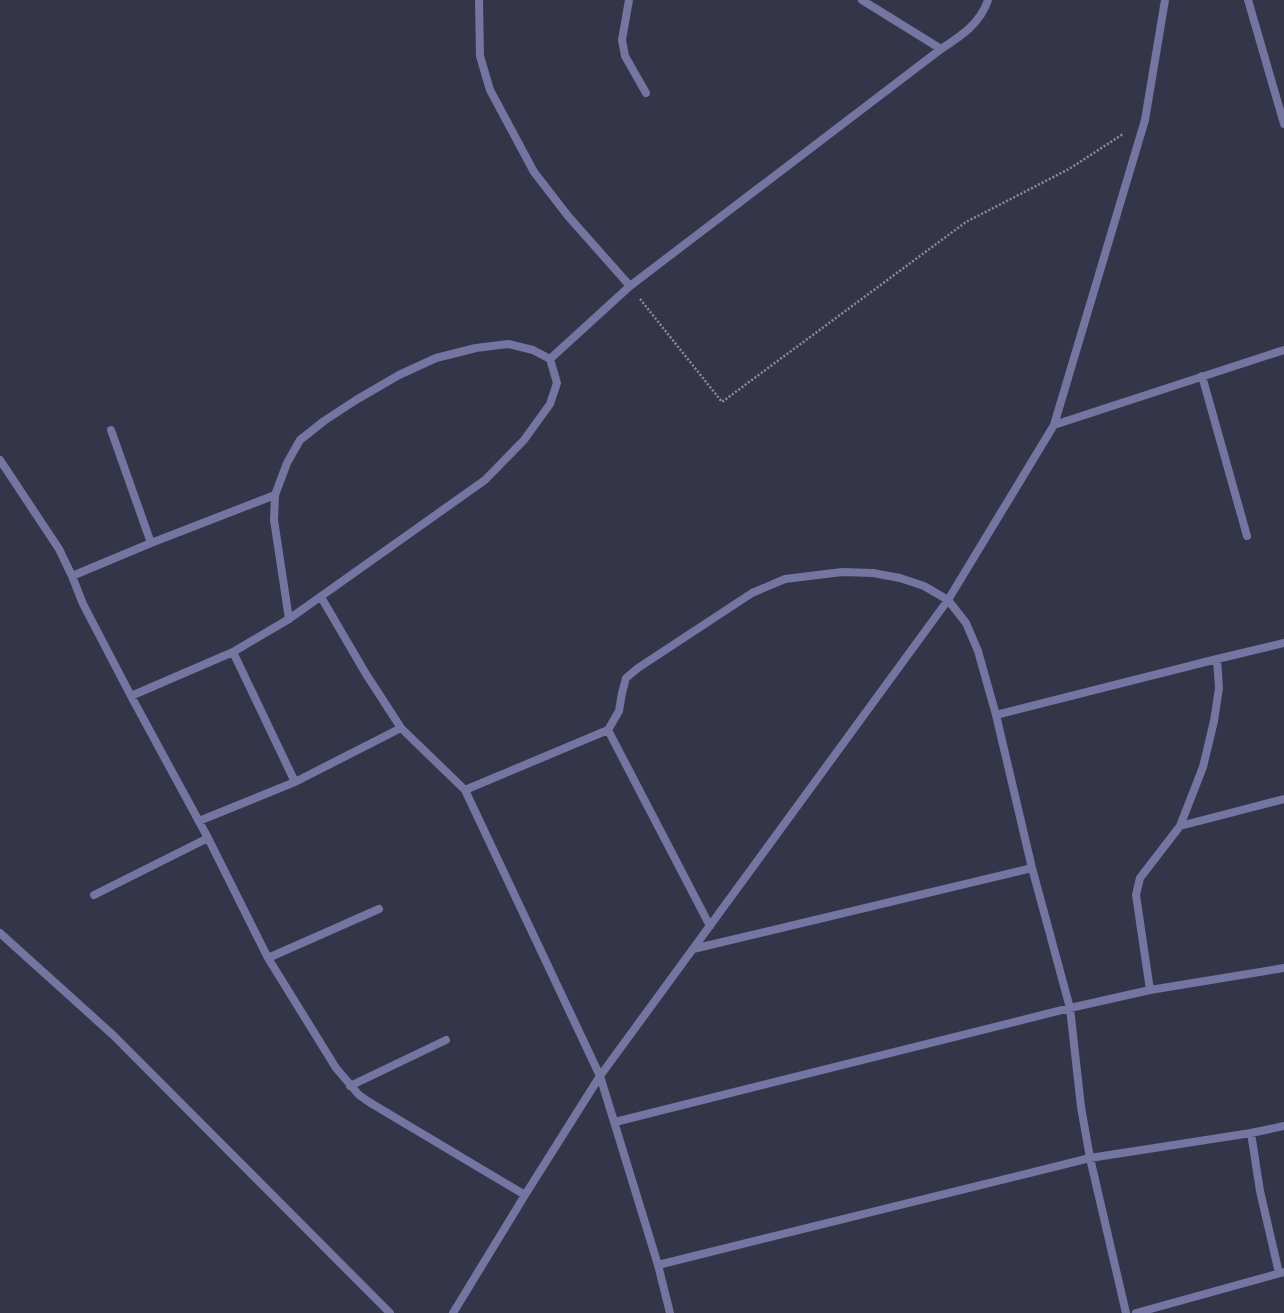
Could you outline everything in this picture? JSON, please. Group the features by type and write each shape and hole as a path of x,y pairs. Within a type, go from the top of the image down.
{"street":[{"path":"479,0 480,56 490,90 534,172 568,216 630,286"},
{"path":"629,0 622,40 625,56 646,93"},
{"path":"862,0 941,49"},
{"path":"550,359 630,286 941,49 960,37 974,25 984,10 988,0"},
{"path":"453,1313 600,1076 948,600 1054,424 1145,120 1165,0"},
{"path":"1248,0 1284,124"},
{"path":"131,696 234,652 289,619 485,480 524,440 550,404 557,383 550,359 533,350 508,344 476,348 436,358 399,375 350,404 324,421 300,440 287,463 275,495 274,520 289,619"},
{"path":"1054,424 1284,350"},
{"path":"1202,376 1247,536"},
{"path":"111,430 151,543"},
{"path":"0,460 59,549 83,604 208,838 268,958 336,1068 350,1086 369,1102 525,1195"},
{"path":"72,576 151,543 275,495"},
{"path":"465,790 608,730 619,711 626,678 638,668 752,593 785,579 842,572 873,573 900,578 924,586 948,600 966,623 978,651 996,715 1032,868 1070,1008 1081,1107 1090,1158 1126,1313"},
{"path":"321,596 366,674 401,728 465,790 600,1076 658,1265 670,1313"},
{"path":"996,715 1217,658 1284,643"},
{"path":"234,652 295,782"},
{"path":"1150,990 1136,895 1140,878 1180,826 1203,767 1214,721 1219,688 1217,658"},
{"path":"199,821 295,782 401,728"},
{"path":"608,730 710,926"},
{"path":"1180,826 1284,799"},
{"path":"94,895 208,838"},
{"path":"693,949 1032,868"},
{"path":"268,958 379,909"},
{"path":"0,933 113,1035 390,1313"},
{"path":"615,1122 1070,1008 1150,990 1284,968"},
{"path":"350,1086 446,1040"},
{"path":"658,1265 1090,1158 1251,1133 1284,1126"},
{"path":"1136,1313 1282,1272 1260,1191 1251,1133"}],"path":[{"path":"630,286 722,402 966,222 1069,169 1145,120"}]}
